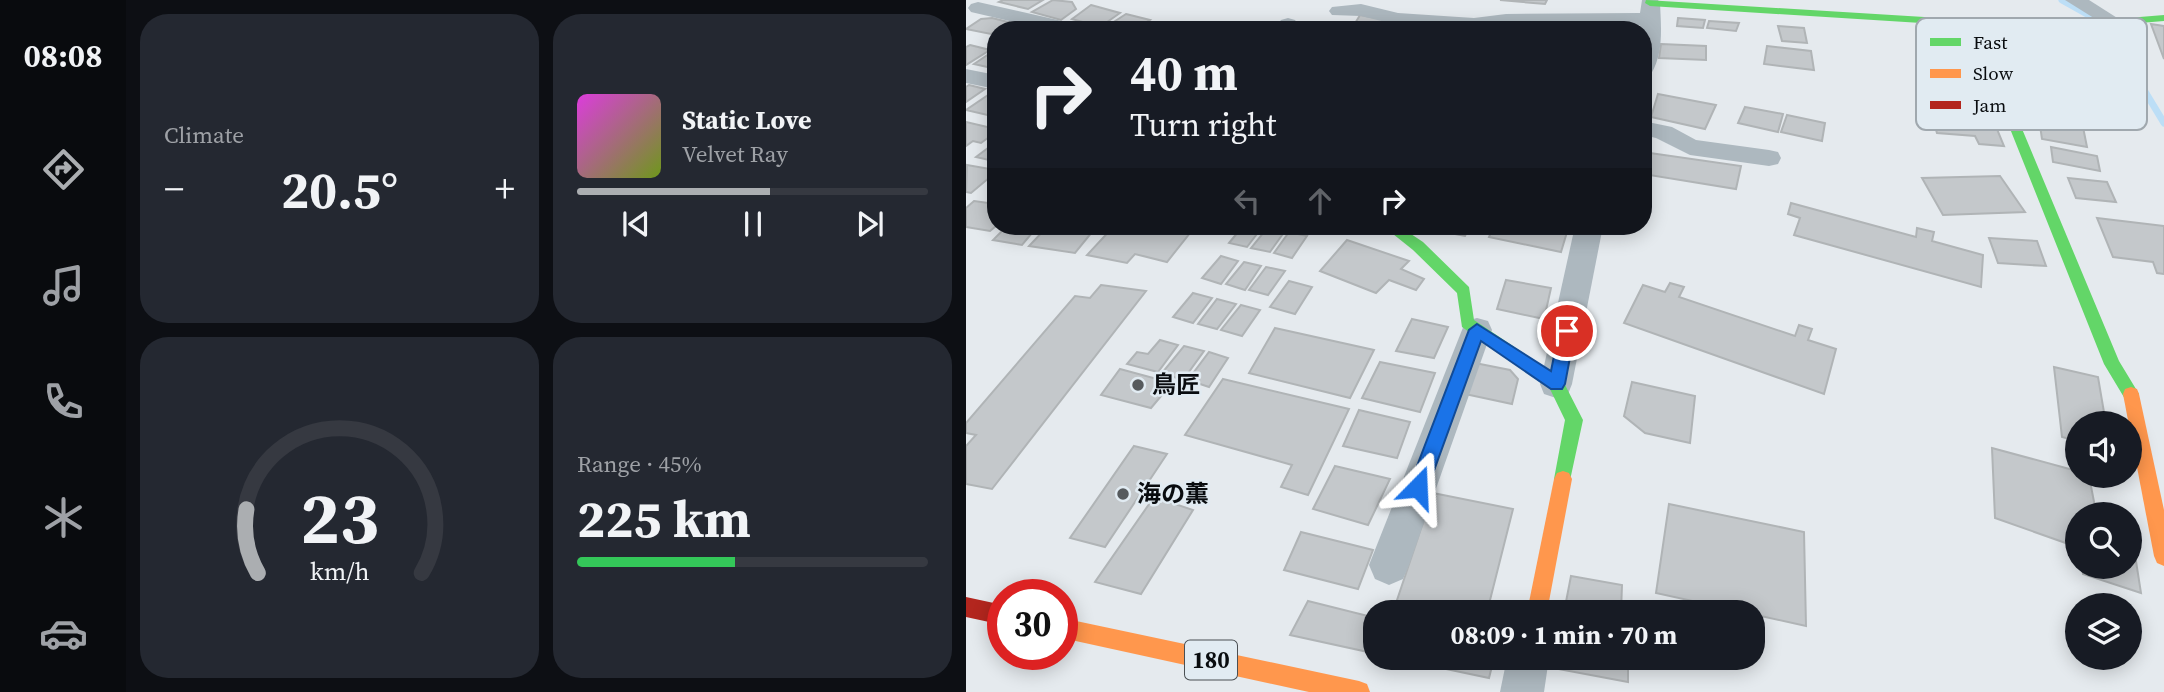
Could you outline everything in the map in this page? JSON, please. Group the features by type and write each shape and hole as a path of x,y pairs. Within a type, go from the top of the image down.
{"main road":[{"path":"1651,7 1916,20"},
{"path":"2017,130 2112,364 2130,390 2164,556"},
{"path":"1403,235 1418,246 1464,292 1467,323 1556,384 1574,420 1539,600"},
{"path":"966,607 987,612"},
{"name":"180","path":"1078,631 1359,692"}],"street":[{"path":"2075,0 2098,18"},
{"path":"1499,21 1651,7"},
{"path":"978,8 1036,21"},
{"path":"1339,11 1361,10 1398,19 1428,21"},
{"path":"966,76 987,80"},
{"path":"1652,130 1663,132 1690,146 1769,158"},
{"path":"1556,384 1587,235"},
{"path":"1389,565 1477,330"},
{"path":"1521,692 1526,670"}],"building":[{"path":"1043,0 1028,9 999,2"},
{"path":"1053,0 1072,2 1076,9 1061,20 1032,12"},
{"path":"1500,0 1547,0 1545,4"},
{"path":"1091,5 1120,13 1109,21 1072,19"},
{"path":"1126,14 1150,20 1149,21 1115,21"},
{"path":"1360,15 1387,20 1386,21 1356,21"},
{"path":"1678,18 1705,20 1703,28 1677,26"},
{"path":"981,19 1004,21 987,21 987,33 966,29"},
{"path":"1709,21 1739,23 1736,31 1707,28"},
{"path":"2151,24 2164,26 2164,59"},
{"path":"1778,26 1804,28 1807,43 1782,41"},
{"path":"1661,44 1706,46 1706,60 1659,58"},
{"path":"970,45 987,49 987,52 966,65 966,47"},
{"path":"1767,46 1811,51 1814,70 1764,64"},
{"path":"987,55 987,67 974,64"},
{"path":"969,85 985,89 966,102 966,87"},
{"path":"1658,94 1716,105 1705,129 1652,117"},
{"path":"987,96 987,115 966,110"},
{"path":"1745,107 1783,114 1778,132 1738,123"},
{"path":"1787,115 1825,123 1822,141 1781,132"},
{"path":"966,122 987,127 987,139 981,143 973,141 966,146"},
{"path":"1936,130 1997,130 2004,146 1979,144 1975,136 1937,133"},
{"path":"2041,130 2084,130 2087,147 2042,139"},
{"path":"2051,147 2097,156 2100,171 2053,162"},
{"path":"987,149 987,160 976,157"},
{"path":"1652,153 1741,166 1736,189 1652,175"},
{"path":"967,165 987,168 987,180 971,193 966,192"},
{"path":"2000,176 2025,212 1943,215 1922,178"},
{"path":"2068,178 2107,182 2116,202 2076,198"},
{"path":"974,201 987,203 987,230 966,227 966,208"},
{"path":"1791,203 1916,237 1917,228 1934,232 1932,241 1983,255 1981,287 1794,235 1800,218 1788,214"},
{"path":"2097,218 2164,226 2164,274 2157,273 2153,262 2113,257"},
{"path":"998,235 1030,235 1022,245 993,240"},
{"path":"1039,235 1090,235 1075,253 1029,246"},
{"path":"1106,235 1188,235 1167,262 1135,254 1127,263 1087,255"},
{"path":"1236,235 1256,235 1247,247 1229,243"},
{"path":"1262,235 1282,235 1270,252 1251,248"},
{"path":"1287,235 1307,236 1292,258 1274,253"},
{"path":"1490,235 1566,235 1561,252 1489,237"},
{"path":"1989,238 2037,241 2046,266 1998,263"},
{"path":"1347,240 1409,261 1401,269 1424,279 1416,290 1389,280 1376,293 1320,271"},
{"path":"1221,256 1238,261 1221,284 1202,278"},
{"path":"1244,262 1261,266 1245,290 1226,284"},
{"path":"1266,267 1285,271 1268,295 1249,290"},
{"path":"1506,280 1551,288 1544,319 1497,309"},
{"path":"1289,281 1312,287 1295,314 1270,307"},
{"path":"1670,283 1684,287 1679,297 1795,336 1799,325 1812,329 1808,340 1836,349 1824,394 1624,323 1643,285 1665,292"},
{"path":"1101,285 1146,291 992,489 966,484 966,446 976,435 966,433 966,423 1075,296 1090,298"},
{"path":"1193,293 1212,298 1193,323 1173,317"},
{"path":"1217,299 1236,304 1217,329 1198,324"},
{"path":"1241,305 1260,310 1242,336 1221,330"},
{"path":"1412,319 1448,327 1434,358 1396,351"},
{"path":"1275,328 1374,350 1350,398 1249,373"},
{"path":"1160,340 1178,345 1158,372 1127,364 1137,352 1148,354"},
{"path":"1184,346 1204,351 1183,380 1162,373"},
{"path":"1209,352 1228,358 1209,387 1188,380"},
{"path":"1380,362 1435,373 1420,412 1362,398"},
{"path":"1475,363 1510,370 1518,379 1512,404 1465,394"},
{"path":"2054,367 2098,377 2104,411 2065,411 2065,438 2062,437"},
{"path":"1120,369 1172,383 1151,408 1101,395"},
{"path":"1223,379 1349,409 1308,495 1281,487 1292,465 1185,435"},
{"path":"1632,382 1695,396 1690,443 1645,433 1624,416"},
{"path":"1359,410 1410,422 1397,458 1343,446"},
{"path":"1134,446 1167,454 1105,547 1070,538"},
{"path":"1992,448 2065,468 2065,488 2091,488 2094,502 2065,502 2065,543 1995,518"},
{"path":"1335,466 1390,479 1368,525 1313,509"},
{"path":"1433,493 1513,509 1490,600 1397,600"},
{"path":"1154,497 1193,510 1141,594 1095,582"},
{"path":"1669,504 1804,532 1806,626 1765,617 1765,600 1688,600 1656,593"},
{"path":"1301,532 1373,550 1358,589 1284,570"},
{"path":"1571,576 1622,585 1621,600 1566,600"},
{"path":"2098,579 2139,579 2141,593"},
{"path":"1308,601 1363,615 1363,651 1290,635"},
{"path":"1451,670 1491,670 1489,678"},
{"path":"1564,670 1628,670 1628,682"}],"waterway":[{"path":"2062,0 2092,18"},
{"path":"2147,95 2164,123"}],"traffic: fast":[{"path":"1651,0 1650,3 1916,19"},
{"path":"2147,19 2164,18"},
{"path":"2017,130 2112,364 2131,394"},
{"path":"1403,235 1418,246 1464,291 1467,323 1556,384 1574,420 1563,479"}],"traffic: slow":[{"path":"2131,394 2164,556"},
{"path":"1539,600 1563,479"},
{"path":"1078,631 1359,692"}],"traffic: jam":[{"path":"966,607 987,612"}],"place":[{"name":"鳥匠","path":"1138,385"},
{"name":"海の薫","path":"1123,494"}],"route":[{"path":"1418,487 1477,330 1556,384 1567,331"}]}
